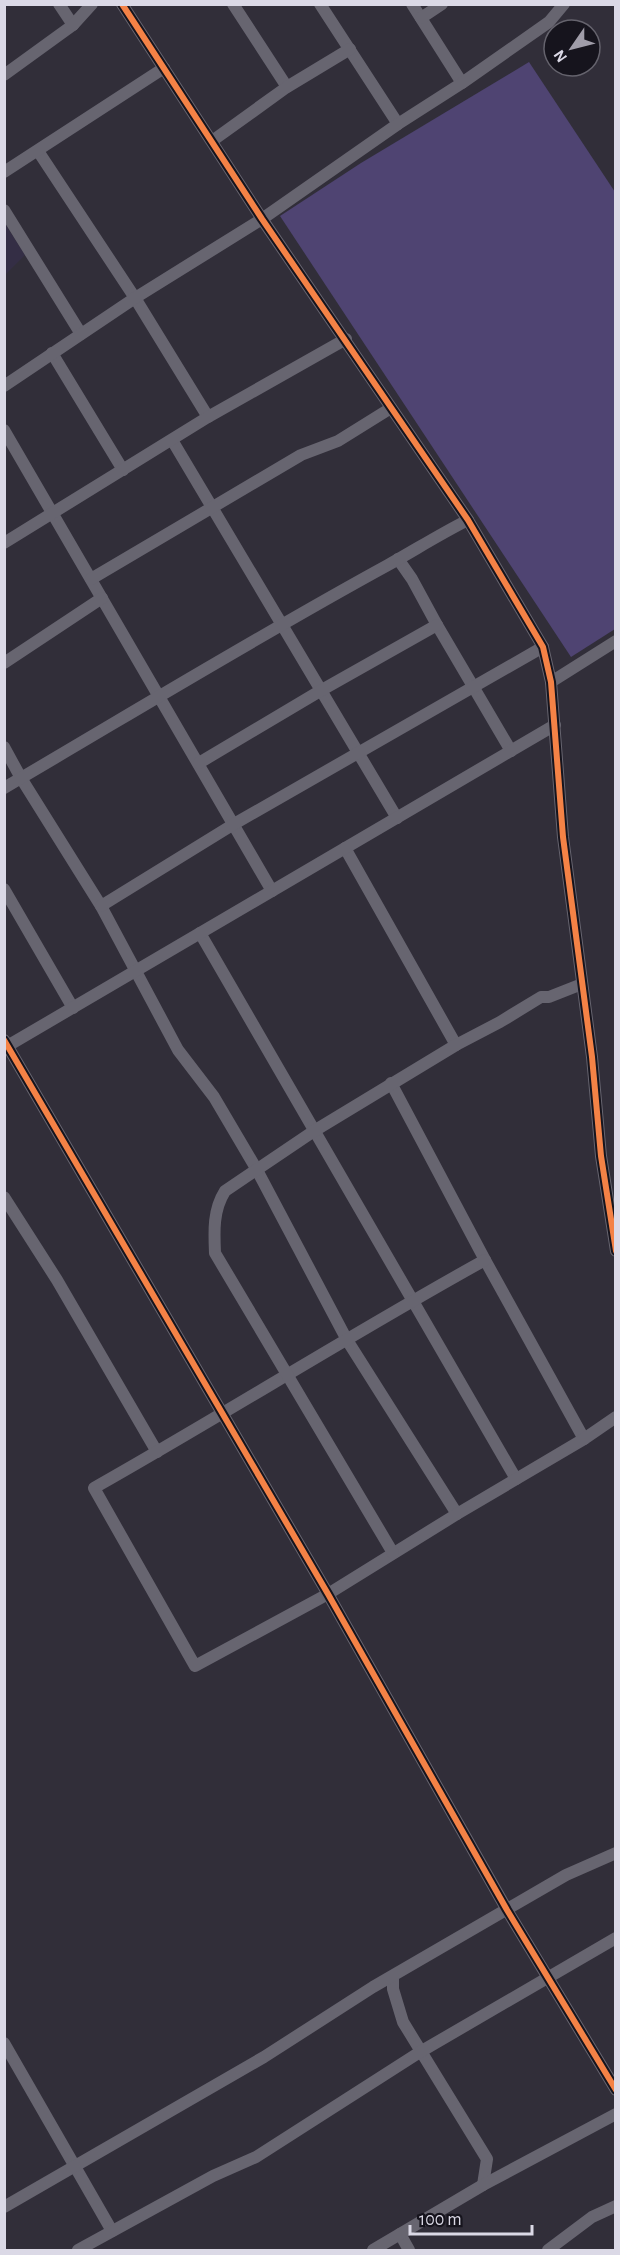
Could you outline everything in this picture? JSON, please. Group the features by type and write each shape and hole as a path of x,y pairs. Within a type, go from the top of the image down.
{"street":[{"path":"59,4 73,25"},
{"path":"7,69 73,25 92,4"},
{"path":"122,4 262,219 468,520 543,647 551,682 562,837 582,984 601,1156 615,1251"},
{"path":"234,4 287,87"},
{"path":"320,4 398,124"},
{"path":"412,4 462,83"},
{"path":"421,18 442,4"},
{"path":"4,386 135,298 262,219 398,124 462,83 549,22 564,4"},
{"path":"212,141 287,87 350,49"},
{"path":"4,172 164,68"},
{"path":"38,151 135,298 208,417"},
{"path":"4,210 81,334"},
{"path":"4,543 208,417 345,339"},
{"path":"52,353 123,470"},
{"path":"91,579 301,455 338,441 391,408"},
{"path":"4,430 272,891"},
{"path":"172,440 396,818"},
{"path":"4,788 282,623 468,520"},
{"path":"398,560 412,579 511,751"},
{"path":"4,663 102,598"},
{"path":"199,763 320,691 437,626"},
{"path":"551,682 615,640"},
{"path":"101,906 234,824 473,685 543,647"},
{"path":"555,725 6,1045 328,1594 507,1910 615,2090"},
{"path":"4,747 101,906 177,1050 214,1097 257,1170 347,1340 457,1514"},
{"path":"345,848 456,1045"},
{"path":"4,889 73,1008"},
{"path":"200,933 414,1299 516,1479"},
{"path":"393,1553 215,1253 214,1228 218,1203 225,1191 391,1083 541,997 549,997 582,984"},
{"path":"391,1083 584,1439"},
{"path":"6,1200 57,1280 157,1452"},
{"path":"4,1216 6,1200"},
{"path":"485,1260 414,1299 94,1488 195,1666 328,1594 584,1439 615,1417"},
{"path":"4,2207 254,2062 373,1988 566,1875 615,1853"},
{"path":"78,2250 213,2176 256,2157 420,2052 615,1938"},
{"path":"393,1977 393,1989 403,2022 487,2159 483,2185"},
{"path":"4,2043 112,2230"},
{"path":"373,2250 483,2185 615,2114"},
{"path":"548,2250 592,2217 615,2206"},
{"path":"400,2234 409,2250"}],"shaded area":[{"path":"529,62 615,192 615,629 571,657 280,216 361,163"},
{"path":"4,222 25,255 5,275 4,274"}],"cycle path":[{"path":"122,4 262,219 468,520 543,647 551,682 563,837 592,1057 601,1156 616,1251"},
{"path":"4,1040 328,1594 507,1910 616,2090"}]}
